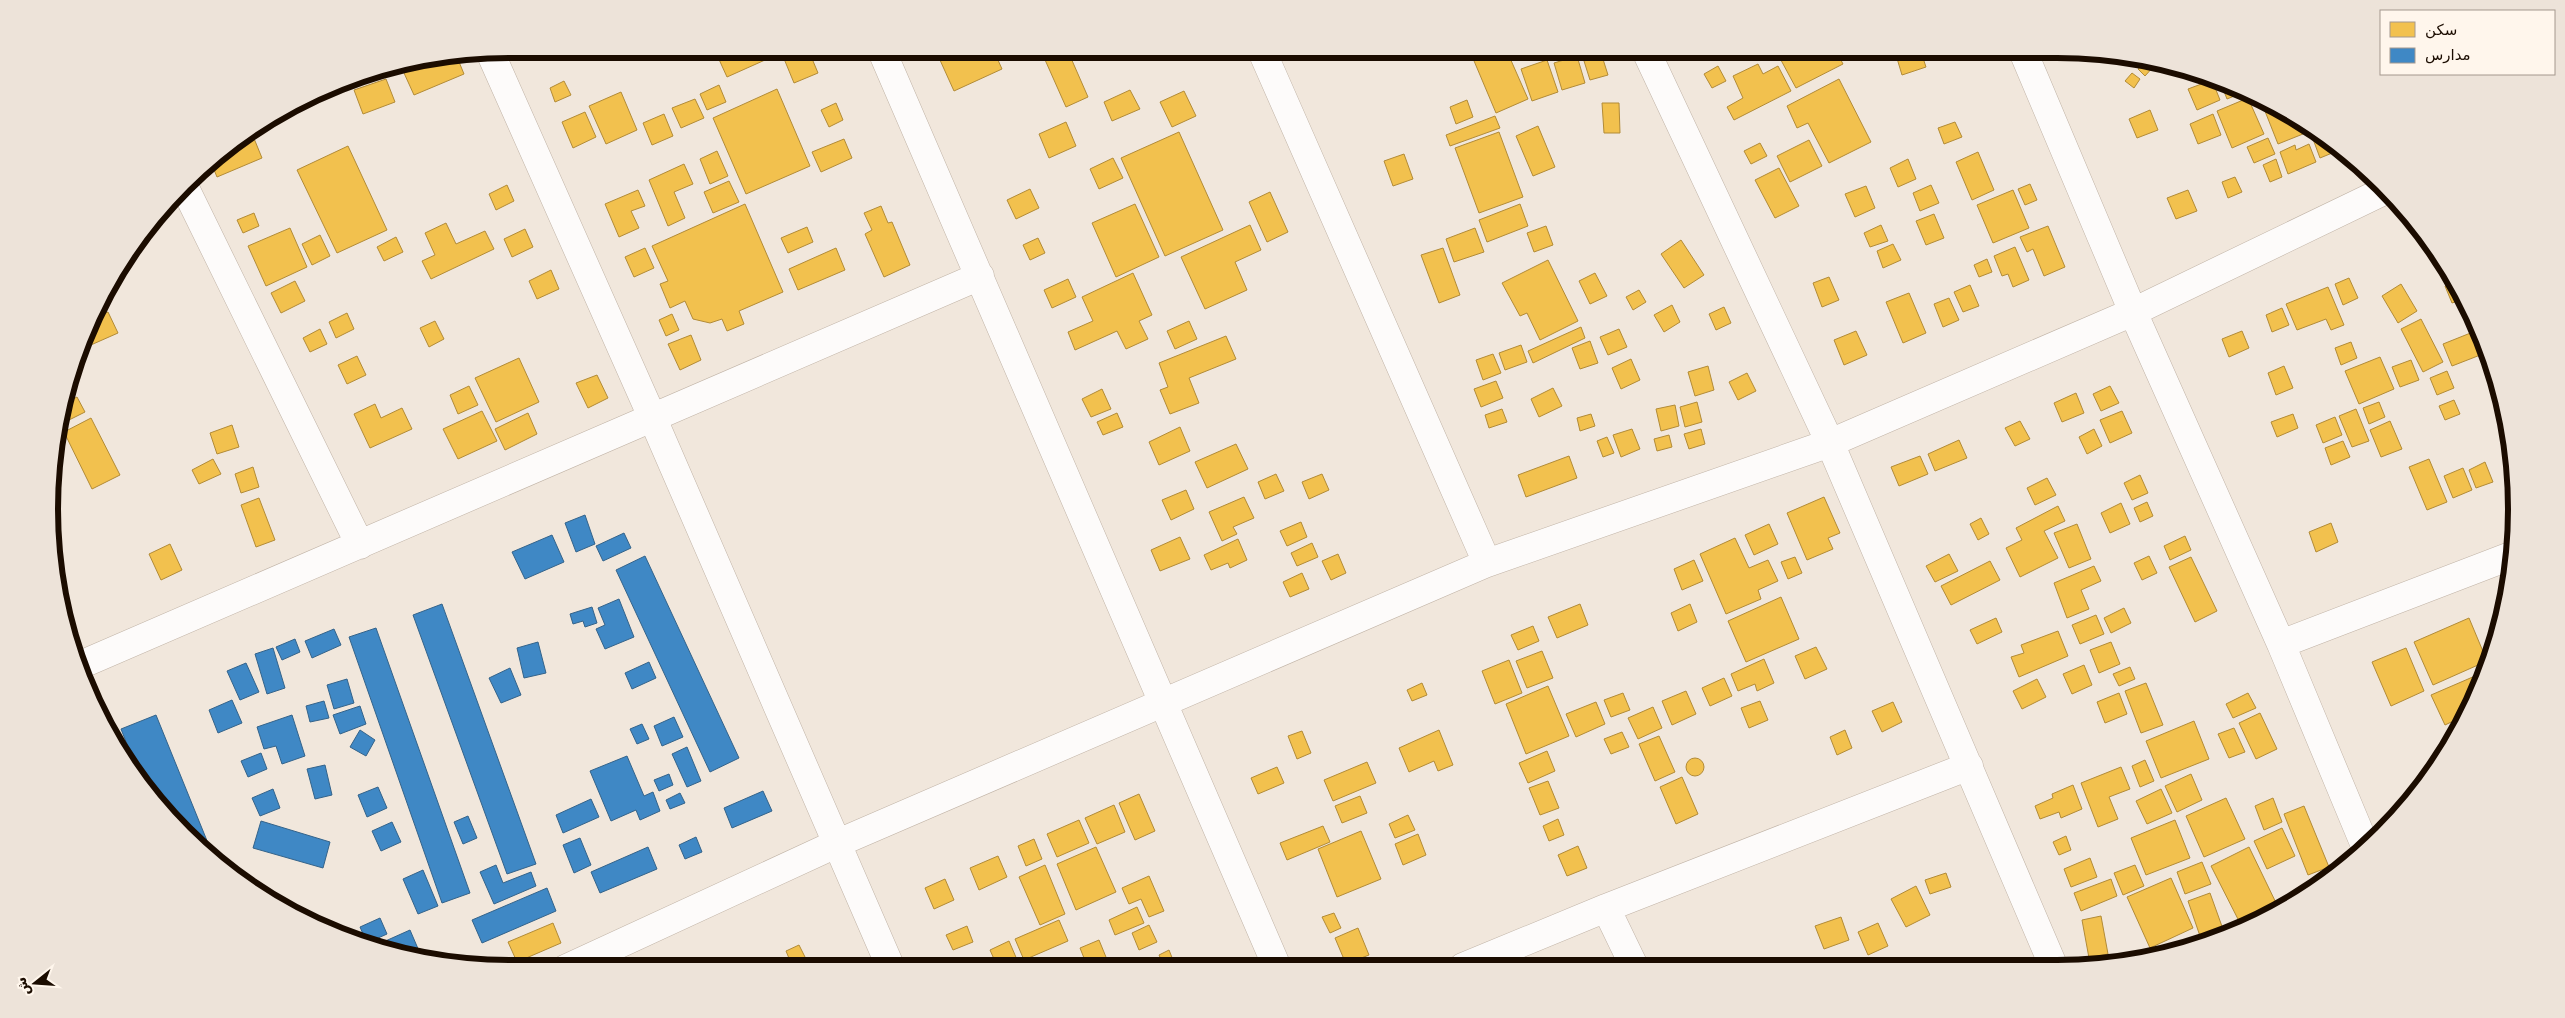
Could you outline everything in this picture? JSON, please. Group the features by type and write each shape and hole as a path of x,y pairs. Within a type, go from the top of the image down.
{"street":[{"path":"493,58 654,419 838,842 887,960"},
{"path":"885,58 1274,960"},
{"path":"1265,58 1487,563"},
{"path":"1649,58 1830,443 2051,960"},
{"path":"2026,58 2133,312 2282,644 2363,840"},
{"path":"187,193 360,545"},
{"path":"584,960 838,842 1487,563 1830,443 2133,312 2378,194"},
{"path":"85,663 654,419 980,276"},
{"path":"2282,644 2505,557"},
{"path":"1480,960 1606,908 1969,766"},
{"path":"1606,908 1631,960"}],"building: سكن":[{"path":"718,58 764,58 765,60 727,77"},
{"path":"784,58 812,58 818,73 794,83"},
{"path":"939,58 997,58 1002,69 954,91"},
{"path":"1044,58 1071,58 1088,97 1066,107"},
{"path":"1473,58 1510,58 1528,99 1496,113"},
{"path":"1578,58 1585,83 1562,90 1554,63"},
{"path":"1603,58 1608,75 1590,80 1584,61"},
{"path":"1780,58 1840,58 1843,64 1796,88"},
{"path":"1897,58 1923,58 1926,67 1902,75"},
{"path":"458,60 464,74 414,95 404,73 422,66"},
{"path":"1547,60 1558,92 1532,101 1521,69"},
{"path":"1758,64 1763,74 1778,66 1791,91 1734,120 1727,107 1743,98 1733,76"},
{"path":"2141,65 2152,68 2145,76 2138,69"},
{"path":"1718,66 1726,81 1712,88 1704,74"},
{"path":"2132,73 2140,79 2134,88 2125,81"},
{"path":"386,79 395,102 363,114 354,90"},
{"path":"1839,79 1871,142 1829,163 1808,123 1797,128 1787,106"},
{"path":"564,81 571,95 555,102 550,88"},
{"path":"2205,83 2215,86 2220,100 2197,110 2188,89"},
{"path":"719,85 726,102 707,110 700,94"},
{"path":"777,89 810,166 746,194 713,118"},
{"path":"1130,90 1140,109 1112,121 1104,102"},
{"path":"2223,90 2236,95 2227,99"},
{"path":"1184,91 1196,116 1172,127 1160,102"},
{"path":"621,92 637,130 606,144 589,106"},
{"path":"695,99 704,118 681,128 672,108"},
{"path":"2245,99 2249,101 2264,134 2232,148 2217,111"},
{"path":"1467,100 1473,117 1456,124 1450,107"},
{"path":"836,103 843,120 829,127 821,110"},
{"path":"1602,103 1619,103 1620,133 1604,133"},
{"path":"2264,108 2302,131 2303,134 2278,144"},
{"path":"2150,110 2158,130 2137,138 2129,119"},
{"path":"585,112 596,137 573,148 562,122"},
{"path":"664,114 673,136 652,145 643,123"},
{"path":"2213,114 2221,135 2198,144 2190,124"},
{"path":"1495,116 1500,128 1450,146 1446,135"},
{"path":"1066,122 1076,146 1049,158 1039,134"},
{"path":"1955,122 1962,137 1944,144 1938,128"},
{"path":"1538,126 1555,167 1533,176 1516,136"},
{"path":"1179,132 1223,230 1165,256 1121,158"},
{"path":"1499,132 1523,197 1479,213 1455,148"},
{"path":"253,137 262,158 217,177 213,168"},
{"path":"2268,138 2275,154 2254,163 2247,147"},
{"path":"844,139 852,158 821,172 812,152"},
{"path":"2314,139 2333,153 2320,158"},
{"path":"1809,140 1822,166 1790,182 1777,156"},
{"path":"1760,143 1767,156 1751,164 1744,151"},
{"path":"2309,144 2316,162 2288,174 2280,152 2295,145 2296,150"},
{"path":"348,146 387,230 337,253 297,170"},
{"path":"717,151 728,176 710,184 700,159"},
{"path":"1978,152 1994,190 1972,200 1956,162"},
{"path":"1404,154 1413,179 1393,186 1384,161"},
{"path":"1113,158 1123,178 1099,189 1090,169"},
{"path":"1908,159 1916,179 1898,187 1890,168"},
{"path":"2276,159 2282,177 2270,182 2263,165"},
{"path":"684,164 693,184 674,192 685,218 668,226 649,180"},
{"path":"1779,168 1799,206 1775,218 1755,180"},
{"path":"2235,177 2242,192 2228,198 2222,182"},
{"path":"729,181 739,202 713,213 704,192"},
{"path":"2030,184 2037,200 2025,205 2018,189"},
{"path":"507,185 514,201 496,210 489,194"},
{"path":"1931,185 1939,203 1920,211 1913,193"},
{"path":"1866,186 1875,208 1855,217 1845,194"},
{"path":"1030,189 1039,208 1016,219 1007,200"},
{"path":"638,190 645,206 631,211 639,228 619,237 605,204"},
{"path":"2013,190 2029,228 1993,243 1977,205"},
{"path":"2188,190 2197,211 2176,219 2167,198"},
{"path":"1270,192 1288,232 1267,242 1249,202"},
{"path":"745,204 783,292 739,311 744,324 727,331 722,319 710,323 693,319 685,301 670,308 660,284 668,281 652,246"},
{"path":"1135,204 1159,257 1116,277 1092,223"},
{"path":"1520,204 1528,226 1487,242 1479,220"},
{"path":"881,206 888,223 892,222 910,265 884,277 865,234 872,230 864,213"},
{"path":"254,213 259,226 243,233 237,220"},
{"path":"1934,214 1944,238 1926,245 1916,221"},
{"path":"446,223 456,244 485,231 494,249 431,279 422,261 435,255 425,233"},
{"path":"1250,225 1261,250 1235,262 1247,290 1205,309 1181,257"},
{"path":"1881,225 1888,241 1870,247 1864,233"},
{"path":"1546,226 1553,245 1534,252 1527,233"},
{"path":"2048,226 2065,267 2044,276 2033,249 2027,252 2020,237"},
{"path":"807,227 813,242 788,253 781,238"},
{"path":"290,228 307,267 266,286 248,246"},
{"path":"1475,228 1484,252 1454,262 1446,239"},
{"path":"525,229 533,247 512,257 504,239"},
{"path":"320,235 330,256 312,265 302,244"},
{"path":"396,237 403,252 384,261 377,247"},
{"path":"1038,238 1045,253 1030,260 1023,245"},
{"path":"1681,240 1704,275 1684,288 1661,254"},
{"path":"1893,244 1901,260 1883,268 1877,251"},
{"path":"2015,247 2029,280 2013,287 2008,274 2002,276 1994,256"},
{"path":"645,248 654,268 634,277 625,257"},
{"path":"836,248 845,270 798,290 789,269"},
{"path":"1443,248 1460,295 1439,303 1421,255"},
{"path":"1987,259 1992,272 1979,277 1974,265"},
{"path":"1548,260 1578,321 1540,340 1527,313 1520,316 1502,283"},
{"path":"551,270 559,289 537,299 529,281"},
{"path":"1133,273 1152,315 1139,321 1148,339 1126,349 1117,331 1075,350 1068,332 1093,321 1082,297"},
{"path":"1595,273 1607,296 1590,304 1579,281"},
{"path":"1829,277 1839,300 1822,307 1813,283"},
{"path":"2349,278 2358,298 2343,305 2335,284"},
{"path":"1068,279 1076,297 1052,308 1044,290"},
{"path":"295,281 305,301 281,313 271,293"},
{"path":"2401,284 2417,311 2398,323 2382,296"},
{"path":"1970,285 1979,306 1963,312 1954,292"},
{"path":"2448,285 2457,301 2452,303 2445,286"},
{"path":"2328,287 2344,325 2331,330 2326,319 2297,330 2286,304"},
{"path":"1639,290 1646,302 1633,310 1626,297"},
{"path":"1909,293 1926,333 1903,343 1886,302"},
{"path":"1949,298 1959,320 1943,327 1934,304"},
{"path":"1672,305 1680,322 1664,332 1654,315"},
{"path":"1724,307 1731,323 1716,330 1709,314"},
{"path":"2282,308 2289,325 2272,332 2266,315"},
{"path":"108,312 118,333 88,346 92,336 102,315"},
{"path":"347,313 354,329 336,338 329,322"},
{"path":"672,314 679,330 666,336 659,320"},
{"path":"2421,319 2443,362 2423,372 2401,329"},
{"path":"435,321 444,339 429,347 420,328"},
{"path":"1189,321 1197,339 1175,349 1167,331"},
{"path":"1581,327 1585,338 1533,363 1528,351"},
{"path":"320,329 327,344 310,352 303,338"},
{"path":"1619,329 1627,347 1608,355 1600,337"},
{"path":"1856,331 1867,355 1844,365 1834,340"},
{"path":"2242,331 2249,348 2229,357 2222,339"},
{"path":"2471,333 2480,355 2452,366 2443,344"},
{"path":"691,335 701,360 680,370 668,344"},
{"path":"1226,336 1236,359 1189,378 1199,403 1170,414 1160,390 1168,387 1159,363"},
{"path":"1590,341 1598,363 1580,369 1572,348"},
{"path":"2351,342 2357,358 2341,365 2335,348"},
{"path":"1521,345 1527,362 1505,370 1499,353"},
{"path":"1493,354 1501,373 1483,380 1476,360"},
{"path":"357,356 366,375 347,384 338,365"},
{"path":"2380,357 2394,389 2359,404 2345,371"},
{"path":"519,358 539,402 496,422 475,378"},
{"path":"1631,359 1640,380 1621,389 1612,368"},
{"path":"2411,360 2419,380 2400,387 2392,367"},
{"path":"1708,366 1714,390 1695,396 1688,372"},
{"path":"2284,366 2293,388 2276,395 2268,373"},
{"path":"2447,371 2454,388 2437,395 2430,378"},
{"path":"1747,373 1756,391 1738,400 1729,382"},
{"path":"597,375 608,398 588,408 576,383"},
{"path":"1496,381 1503,398 1481,407 1474,389"},
{"path":"469,386 478,405 458,414 450,395"},
{"path":"2110,386 2119,403 2101,411 2093,394"},
{"path":"1553,388 1562,406 1539,417 1531,399"},
{"path":"1102,389 1111,409 1091,417 1082,399"},
{"path":"2076,393 2084,413 2062,422 2054,403"},
{"path":"77,397 85,412 67,421 66,420 71,400"},
{"path":"2454,400 2460,414 2445,420 2439,406"},
{"path":"1697,402 1702,422 1685,427 1680,407"},
{"path":"2379,402 2385,417 2369,424 2363,408"},
{"path":"375,404 381,418 402,408 412,429 370,448 354,414"},
{"path":"1675,405 1679,426 1661,431 1656,409"},
{"path":"1502,409 1507,422 1489,428 1485,415"},
{"path":"2356,409 2369,441 2352,447 2339,416"},
{"path":"482,411 497,441 458,459 443,429"},
{"path":"2122,411 2132,433 2110,443 2100,420"},
{"path":"528,413 537,434 505,450 495,429"},
{"path":"1117,413 1123,427 1103,435 1097,422"},
{"path":"1591,414 1595,426 1580,431 1577,418"},
{"path":"2293,414 2298,428 2277,437 2271,422"},
{"path":"2335,417 2342,435 2323,443 2316,425"},
{"path":"91,418 120,475 92,489 64,432"},
{"path":"2020,421 2030,439 2015,446 2005,428"},
{"path":"2390,421 2402,449 2381,457 2370,430"},
{"path":"232,425 239,447 217,454 210,433"},
{"path":"1180,427 1190,451 1159,465 1149,442"},
{"path":"1632,429 1640,449 1621,457 1613,435"},
{"path":"1701,429 1705,444 1689,449 1684,434"},
{"path":"2094,429 2102,446 2087,454 2079,437"},
{"path":"1669,435 1672,447 1657,451 1654,439"},
{"path":"1607,437 1614,453 1603,457 1597,441"},
{"path":"1959,440 1967,458 1935,471 1928,454"},
{"path":"2343,441 2350,457 2331,465 2325,448"},
{"path":"1236,444 1248,469 1207,488 1195,462"},
{"path":"1569,456 1577,478 1526,497 1518,475"},
{"path":"1920,456 1928,474 1899,486 1891,467"},
{"path":"213,459 221,474 199,484 192,470"},
{"path":"2429,459 2447,502 2427,510 2409,467"},
{"path":"2485,462 2493,482 2476,488 2469,470"},
{"path":"253,467 259,487 241,493 235,474"},
{"path":"2463,468 2472,490 2453,498 2444,476"},
{"path":"1276,474 1284,491 1265,499 1258,482"},
{"path":"1322,474 1329,490 1309,499 1302,482"},
{"path":"2140,475 2148,493 2132,500 2124,483"},
{"path":"2047,478 2056,495 2035,505 2027,488"},
{"path":"1186,490 1194,509 1171,520 1162,500"},
{"path":"1244,497 1254,518 1233,527 1237,534 1222,541 1209,512"},
{"path":"1824,497 1840,533 1828,538 1833,549 1807,560 1787,513"},
{"path":"259,498 275,540 256,547 241,505"},
{"path":"2147,502 2153,516 2140,522 2134,508"},
{"path":"2121,503 2130,524 2110,533 2101,513"},
{"path":"2058,506 2065,521 2044,531 2058,558 2020,577 2006,548 2022,540 2016,528"},
{"path":"1981,518 1989,534 1978,540 1970,524"},
{"path":"1301,522 1307,537 1287,546 1280,531"},
{"path":"2331,523 2338,542 2316,552 2309,532"},
{"path":"1769,524 1778,544 1754,555 1745,535"},
{"path":"2077,524 2091,559 2069,568 2054,533"},
{"path":"2185,536 2191,550 2170,560 2164,546"},
{"path":"1180,537 1190,559 1160,571 1151,550"},
{"path":"1735,538 1749,568 1768,560 1778,581 1758,590 1761,599 1726,614 1700,554"},
{"path":"1238,539 1247,560 1230,568 1228,563 1211,570 1204,555"},
{"path":"1312,543 1318,557 1297,566 1291,553"},
{"path":"170,544 182,570 161,580 149,554"},
{"path":"1338,554 1346,573 1331,580 1322,561"},
{"path":"1949,554 1958,571 1935,582 1926,566"},
{"path":"2149,556 2157,573 2142,580 2134,563"},
{"path":"1795,557 1802,573 1788,579 1781,562"},
{"path":"2191,557 2217,611 2195,622 2169,567"},
{"path":"1694,560 1703,581 1682,590 1674,569"},
{"path":"1990,561 2000,580 1951,605 1941,586"},
{"path":"2094,566 2101,581 2081,590 2089,609 2067,618 2054,583"},
{"path":"1302,573 1309,589 1290,597 1283,582"},
{"path":"1781,597 1799,639 1746,662 1728,621"},
{"path":"1580,604 1588,625 1557,638 1548,617"},
{"path":"1690,604 1697,622 1678,631 1671,613"},
{"path":"2124,608 2131,623 2111,633 2104,618"},
{"path":"2096,615 2104,634 2080,644 2072,625"},
{"path":"1996,618 2002,632 1977,644 1970,630"},
{"path":"2469,618 2484,654 2480,664 2433,685 2414,642"},
{"path":"1533,626 1539,641 1518,650 1511,635"},
{"path":"2058,631 2068,656 2019,677 2011,657 2024,653 2021,645"},
{"path":"2111,642 2120,664 2099,673 2090,650"},
{"path":"1816,647 1827,669 1805,679 1795,656"},
{"path":"2406,648 2424,691 2391,706 2372,662"},
{"path":"1542,651 1553,678 1527,688 1516,661"},
{"path":"1764,659 1774,683 1757,691 1755,684 1738,691 1731,674"},
{"path":"1509,660 1522,693 1495,704 1482,671"},
{"path":"2084,665 2092,685 2072,694 2063,674"},
{"path":"2130,667 2135,679 2119,686 2113,674"},
{"path":"2475,676 2455,720 2445,725 2431,695"},
{"path":"1724,678 1732,696 1710,706 1702,688"},
{"path":"2037,679 2046,697 2022,709 2013,691"},
{"path":"1422,683 1427,695 1412,701 1407,690"},
{"path":"2146,683 2163,725 2141,733 2125,691"},
{"path":"1548,686 1569,736 1526,754 1506,704"},
{"path":"1686,691 1696,714 1672,725 1662,701"},
{"path":"1623,693 1630,710 1611,717 1604,700"},
{"path":"2119,693 2127,714 2105,723 2097,702"},
{"path":"2248,693 2256,708 2233,718 2226,704"},
{"path":"1760,701 1768,720 1749,728 1741,708"},
{"path":"1596,702 1605,724 1576,737 1566,714"},
{"path":"1893,702 1902,722 1882,732 1872,711"},
{"path":"1653,707 1662,728 1638,739 1628,718"},
{"path":"2260,713 2277,749 2256,759 2239,723"},
{"path":"2194,721 2209,759 2161,778 2146,741"},
{"path":"2234,728 2245,752 2229,758 2218,734"},
{"path":"1439,730 1453,765 1438,771 1434,761 1409,772 1399,748"},
{"path":"1845,730 1852,748 1837,755 1830,737"},
{"path":"1302,731 1311,753 1297,759 1288,736"},
{"path":"1622,732 1629,747 1611,754 1604,739"},
{"path":"1659,736 1675,772 1655,781 1639,744"},
{"path":"1547,751 1555,771 1528,783 1519,763"},
{"path":"1691,758 1699,758 1704,763 1702,774 1691,776 1686,771 1686,763"},
{"path":"2145,760 2154,781 2140,787 2132,766"},
{"path":"1367,762 1376,783 1333,801 1324,780"},
{"path":"1277,767 1284,783 1258,794 1251,778"},
{"path":"2121,767 2130,789 2109,797 2118,819 2098,827 2081,783"},
{"path":"2191,774 2202,800 2177,812 2165,786"},
{"path":"1682,777 1698,814 1676,824 1660,787"},
{"path":"1548,781 1559,808 1540,815 1529,788"},
{"path":"2073,785 2082,809 2061,818 2059,812 2040,819 2035,806 2053,798 2052,794"},
{"path":"2161,789 2172,813 2147,824 2136,801"},
{"path":"1139,794 1155,831 1135,840 1119,803"},
{"path":"1360,796 1367,813 1342,823 1335,806"},
{"path":"2226,798 2245,839 2204,857 2186,816"},
{"path":"2273,798 2282,822 2264,830 2255,806"},
{"path":"1114,805 1125,832 1097,844 1085,818"},
{"path":"2304,806 2329,867 2308,875 2284,814"},
{"path":"1408,815 1415,830 1395,838 1389,824"},
{"path":"1558,819 1564,835 1549,841 1543,826"},
{"path":"1079,820 1089,843 1057,857 1047,834"},
{"path":"2175,820 2190,858 2146,875 2131,838"},
{"path":"1323,826 1330,842 1287,860 1280,843"},
{"path":"2282,828 2295,856 2267,869 2254,841"},
{"path":"1361,831 1381,879 1337,897 1318,849"},
{"path":"1418,834 1426,855 1403,865 1395,844"},
{"path":"2066,836 2071,850 2059,855 2053,842"},
{"path":"1034,839 1042,859 1026,866 1018,846"},
{"path":"1578,846 1587,868 1567,876 1558,855"},
{"path":"1096,847 1116,892 1076,910 1057,864"},
{"path":"2249,847 2276,903 2239,921 2211,866"},
{"path":"998,856 1007,877 979,890 970,868"},
{"path":"2090,858 2097,877 2071,887 2064,869"},
{"path":"2202,862 2211,884 2185,894 2177,872"},
{"path":"1045,865 1065,914 1040,925 1019,877"},
{"path":"2135,865 2144,886 2123,895 2114,873"},
{"path":"1946,873 1951,887 1930,894 1925,880"},
{"path":"1149,876 1164,911 1149,917 1141,899 1129,904 1122,888"},
{"path":"2171,878 2193,928 2150,948 2127,897"},
{"path":"945,879 954,900 934,909 925,888"},
{"path":"2111,879 2117,896 2081,911 2074,893"},
{"path":"1916,886 1930,915 1906,927 1891,899"},
{"path":"2210,893 2223,928 2200,937 2188,901"},
{"path":"1137,907 1144,923 1115,935 1109,920"},
{"path":"1334,913 1341,928 1330,933 1322,917"},
{"path":"2101,916 2108,954 2089,958 2082,920"},
{"path":"1841,917 1849,940 1824,949 1815,926"},
{"path":"1059,920 1068,941 1024,960 1015,939"},
{"path":"553,923 561,943 522,960 516,960 508,942"},
{"path":"1878,923 1888,946 1868,955 1858,932"},
{"path":"1149,925 1157,942 1139,950 1132,933"},
{"path":"967,926 973,942 953,950 946,935"},
{"path":"1358,928 1369,955 1356,960 1344,960 1335,938"},
{"path":"1099,940 1107,960 1085,960 1080,948"},
{"path":"1009,941 1017,960 994,960 990,950"},
{"path":"799,945 806,960 790,960 786,951"},
{"path":"1169,950 1173,960 1161,960 1159,955"}],"building: مدارس":[{"path":"585,515 595,544 576,552 565,523"},
{"path":"624,533 631,548 603,561 596,546"},
{"path":"552,535 564,562 525,579 512,552"},
{"path":"645,556 739,758 710,772 616,570"},
{"path":"619,599 634,637 605,649 596,629 605,625 598,608"},
{"path":"442,604 536,864 507,874 413,615"},
{"path":"592,607 597,623 585,627 583,621 573,624 570,614"},
{"path":"376,628 470,893 442,903 349,637"},
{"path":"334,629 341,645 312,658 305,641"},
{"path":"295,639 300,652 282,660 276,647"},
{"path":"538,642 546,673 524,678 517,648"},
{"path":"273,648 285,688 267,694 255,654"},
{"path":"649,662 656,678 632,689 625,673"},
{"path":"246,663 259,692 240,700 227,671"},
{"path":"510,668 521,695 501,703 489,678"},
{"path":"347,679 354,703 334,709 327,685"},
{"path":"232,700 242,723 218,733 209,710"},
{"path":"324,701 329,718 310,722 306,706"},
{"path":"360,706 366,724 340,734 333,715"},
{"path":"156,715 209,846 170,807 151,784 132,757 121,729"},
{"path":"292,715 305,756 282,764 276,746 264,749 257,727"},
{"path":"674,717 683,737 662,746 654,726"},
{"path":"642,724 649,739 637,744 630,729"},
{"path":"360,730 375,740 366,756 350,747"},
{"path":"687,747 701,781 687,787 672,754"},
{"path":"261,753 267,769 248,777 241,761"},
{"path":"627,756 644,796 653,792 660,811 640,820 636,810 611,821 590,771"},
{"path":"325,765 332,795 315,799 307,769"},
{"path":"669,774 673,785 659,791 654,780"},
{"path":"378,787 387,808 367,817 358,795"},
{"path":"273,789 280,808 260,816 252,798"},
{"path":"763,791 772,811 732,828 724,808"},
{"path":"680,793 685,803 670,809 666,800"},
{"path":"591,799 599,817 563,833 556,815"},
{"path":"468,816 477,838 463,844 454,822"},
{"path":"261,821 330,842 323,868 253,848"},
{"path":"392,822 401,842 381,851 372,831"},
{"path":"696,837 702,852 685,859 679,845"},
{"path":"580,838 591,865 574,873 563,845"},
{"path":"648,847 657,869 600,893 591,872"},
{"path":"496,865 503,883 531,872 536,886 494,904 480,872"},
{"path":"423,870 438,906 418,914 403,879"},
{"path":"547,888 556,911 482,943 472,920"},
{"path":"380,918 387,934 374,940 364,937 360,927"},
{"path":"410,930 419,952 392,945 383,942"}]}
